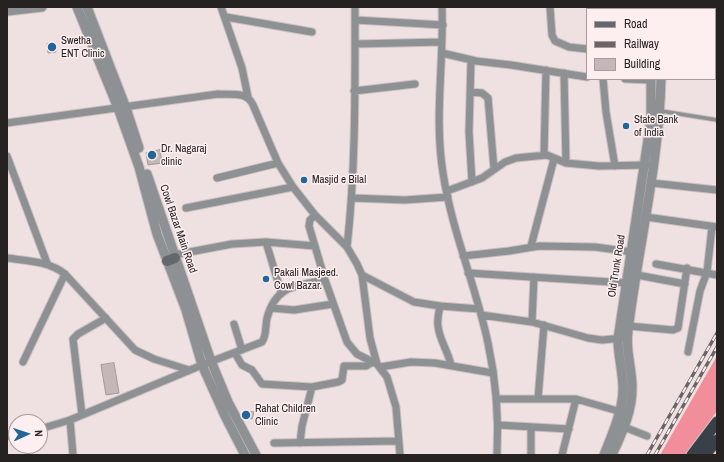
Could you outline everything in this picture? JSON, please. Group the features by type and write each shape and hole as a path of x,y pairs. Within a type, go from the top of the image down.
{"highway":[{"path":"692,455 716,424"},
{"path":"705,455 717,440"}],"street":[{"path":"7,11 42,7"},
{"path":"77,7 122,108"},
{"path":"87,7 122,108"},
{"path":"221,7 226,17 242,68 248,97 254,105 278,163 293,187 315,215 347,247 358,264 362,275 369,333 377,364 387,377 396,407 400,455"},
{"path":"347,247 352,198 355,7"},
{"path":"442,7 442,53 438,106 439,146 447,194 488,344 496,399 498,425 497,455"},
{"path":"550,7 552,35 555,41 569,47 586,49"},
{"path":"226,17 312,32"},
{"path":"355,20 443,25"},
{"path":"355,44 442,42"},
{"path":"442,53 471,60 586,77"},
{"path":"471,60 469,132 472,182"},
{"path":"544,155 546,70"},
{"path":"564,73 566,163"},
{"path":"603,80 606,112 615,166"},
{"name":"Old Trunk Road","path":"604,455 619,412 623,389 623,338 627,283 650,120 651,80"},
{"path":"612,455 629,414 632,381 623,338 628,326 652,183 660,111 661,80"},
{"path":"354,91 415,84"},
{"path":"470,92 482,93 488,98 494,169"},
{"path":"7,123 218,94 243,95 248,97"},
{"name":"Cowl Bazar Main Road","path":"122,108 157,234 172,258 207,363 256,455"},
{"path":"352,198 405,200 447,194 482,178 505,162 516,158 544,155 566,163 615,166 654,165"},
{"path":"7,156 48,263"},
{"path":"531,246 554,159"},
{"path":"217,178 278,163"},
{"path":"652,183 717,190"},
{"path":"186,208 293,187"},
{"path":"315,215 310,220 309,226 333,304 351,348 357,354 377,364"},
{"path":"646,218 715,227 707,272 700,291 688,352"},
{"path":"172,258 232,244 266,242 315,246"},
{"path":"266,242 281,292"},
{"path":"463,256 509,251 531,246 595,247 632,252"},
{"path":"7,258 48,263 65,274 138,352 189,370"},
{"path":"656,264 687,268 717,275"},
{"path":"628,326 676,329 679,326 687,268"},
{"path":"468,273 627,283"},
{"path":"23,362 65,274"},
{"path":"362,275 414,302 532,322 588,338 602,340 623,338"},
{"path":"637,275 686,284"},
{"path":"532,322 534,277"},
{"path":"48,427 70,420 189,370 262,342 265,338 266,324 271,308 281,292 290,287 325,280"},
{"path":"271,308 294,310 333,304"},
{"path":"440,306 438,325 441,339 449,354 451,365"},
{"path":"82,415 74,339 78,334 106,318"},
{"path":"234,324 242,365 252,370 262,384 312,387 340,381 342,369 346,365 366,366 411,362 451,365 493,373"},
{"path":"538,399 544,325"},
{"path":"207,363 225,416 245,455"},
{"path":"300,443 302,426 312,387"},
{"path":"496,399 576,399 629,414"},
{"path":"562,455 576,399"},
{"path":"70,420 72,455"},
{"path":"498,425 569,429"},
{"path":"531,427 531,455"},
{"path":"624,427 647,436"},
{"path":"274,443 399,441"}],"lane":[{"path":"660,111 717,120"}],"shaded area":[{"path":"717,356 717,411 685,455 660,455"}],"building":[{"path":"55,43 56,52 48,53 47,44"},
{"path":"160,150 162,163 148,165 146,153"},
{"path":"114,363 119,393 106,395 101,365"},
{"path":"243,411 254,412 252,419 243,418"}],"railway":[{"path":"647,455 717,333"},
{"path":"655,455 717,347"}],"place":[{"name":"Swetha ENT Clinic","path":"52,47"},
{"name":"State Bank of India","path":"626,126"},
{"name":"Dr. Nagaraj clinic","path":"152,155"},
{"name":"Masjid e Bilal","path":"304,180"},
{"name":"Pakali Masjeed. Cowl Bazar.","path":"266,279"},
{"name":"Rahat Children Clinic","path":"246,415"}]}
